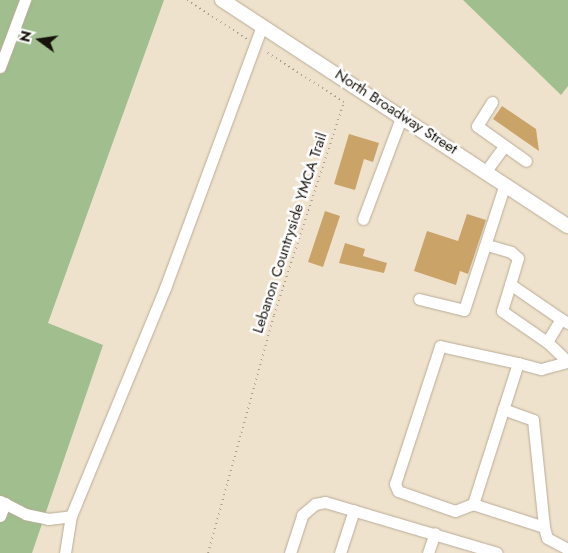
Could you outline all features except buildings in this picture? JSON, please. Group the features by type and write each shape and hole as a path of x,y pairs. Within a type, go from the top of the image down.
{"main road":[{"name":"North Broadway Street","path":"222,0 568,226"}],"lane":[{"path":"0,67 25,0"},
{"path":"65,553 71,516 165,288 262,26"},
{"path":"492,102 477,126 526,161"},
{"path":"363,219 402,116"},
{"path":"486,172 504,146"},
{"path":"419,299 464,310 487,245 505,184"},
{"path":"487,245 511,252 518,258 502,311 547,342 568,362"},
{"path":"510,284 565,321 547,342"},
{"path":"544,527 473,504 456,511 398,491 395,484 440,346 541,369 568,362"},
{"path":"473,504 518,363"},
{"path":"503,409 533,420 544,527 547,538 568,549"},
{"path":"0,516 2,502 25,514 48,519 71,516"},
{"path":"290,553 302,515 315,504 325,502 435,533 497,553"},
{"path":"340,553 354,510"},
{"path":"428,553 435,533"}],"path":[{"name":"Lebanon Countryside YMCA Trail","path":"187,0 344,102 274,315 208,553"}],"green space":[{"path":"0,0 164,0 48,323 103,345 32,553 0,553"},
{"path":"463,0 568,0 568,86 561,95"}]}
